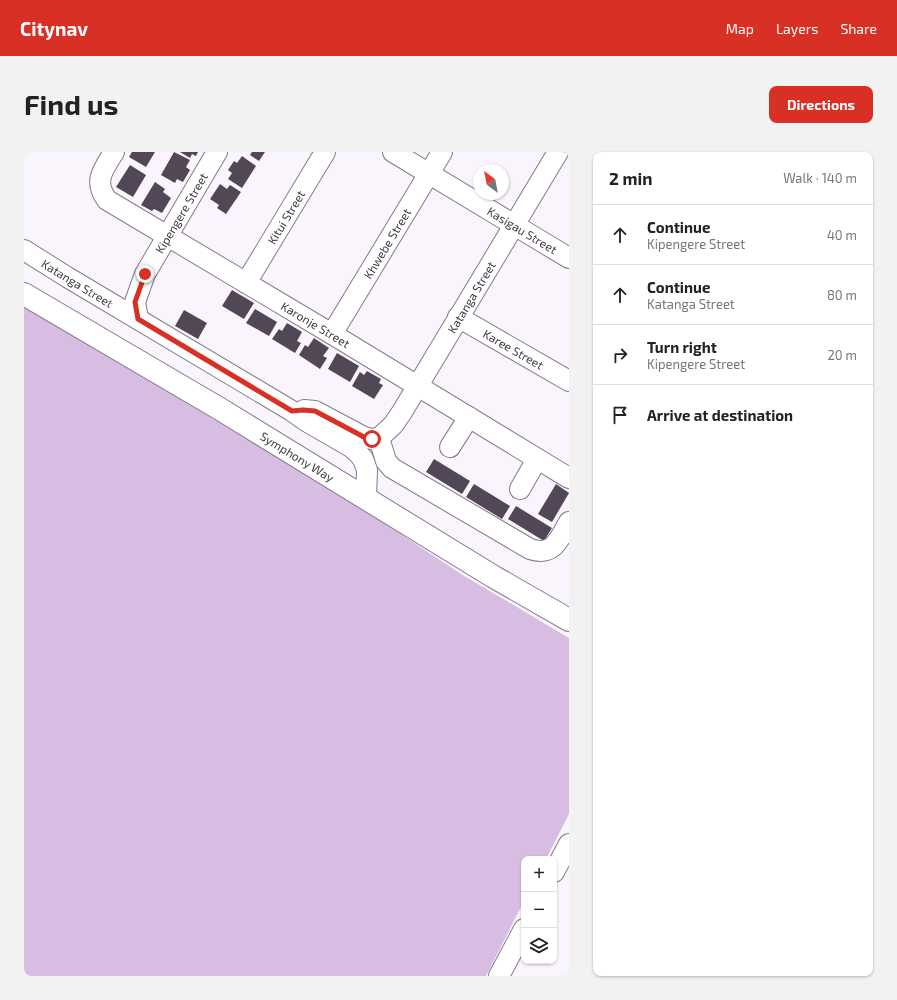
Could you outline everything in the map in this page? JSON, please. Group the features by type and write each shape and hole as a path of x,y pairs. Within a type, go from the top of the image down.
{"main road":[{"name":"Symphony Way","path":"24,294 220,409 569,620"}],"street":[{"name":"Karonje Street","path":"114,152 101,173 100,185 102,193 107,200 417,385 569,478"},
{"name":"Kipengere Street","path":"108,302 127,296 145,274 217,152"},
{"name":"Kitui Street","path":"246,283 325,152"},
{"name":"Kasigau Street","path":"393,152 569,258"},
{"name":"Khwebe Street","path":"332,334 442,152"},
{"name":"Katanga Street","path":"379,438 393,425 558,152"},
{"name":"Katanga Street","path":"24,250 351,447 363,459 367,470 366,497"},
{"name":"Kipengere Street","path":"138,319 135,302 145,274"},
{"name":"Karee Street","path":"458,317 569,381"},
{"path":"292,411 315,411 364,437 379,438 386,460 392,468 530,549 544,551 552,548 569,522"},
{"path":"450,448 469,417"},
{"path":"520,489 537,459"},
{"path":"559,873 569,844"},
{"path":"499,976 521,935"}],"shaded area":[{"path":"24,305 351,501 461,574 569,638 569,814 548,856 521,856 521,907 486,976 24,976"}],"building":[{"path":"132,152 155,152 146,167 129,157"},
{"path":"174,152 190,160 186,167 190,170 183,182 177,179 175,183 161,175"},
{"path":"180,152 198,152 196,156 192,154 190,158"},
{"path":"252,152 265,152 259,161 250,155"},
{"path":"242,156 256,166 242,188 228,179 232,173 228,170 234,161 237,163"},
{"path":"130,165 146,175 133,197 116,187"},
{"path":"155,182 165,189 163,192 171,198 162,213 154,209 152,211 141,205"},
{"path":"220,184 227,189 230,185 241,192 226,214 217,208 219,205 210,199"},
{"path":"232,290 254,303 244,319 222,306"},
{"path":"255,309 277,322 269,336 246,323"},
{"path":"184,310 207,323 198,339 175,326"},
{"path":"287,323 302,332 297,341 301,343 295,353 272,339 279,329 282,331"},
{"path":"314,338 329,348 323,356 327,358 320,369 299,355 305,345 308,347"},
{"path":"337,353 359,366 350,382 328,369"},
{"path":"367,371 381,379 379,383 383,385 374,399 352,386 360,372 364,375"},
{"path":"434,459 470,481 462,494 426,472"},
{"path":"474,484 510,506 502,519 466,497"},
{"path":"556,484 569,493 552,522 538,514"},
{"path":"516,506 552,528 544,541 508,519"}],"route":[{"path":"145,274 135,302 138,319 292,411 315,411 364,437 372,439"}]}
